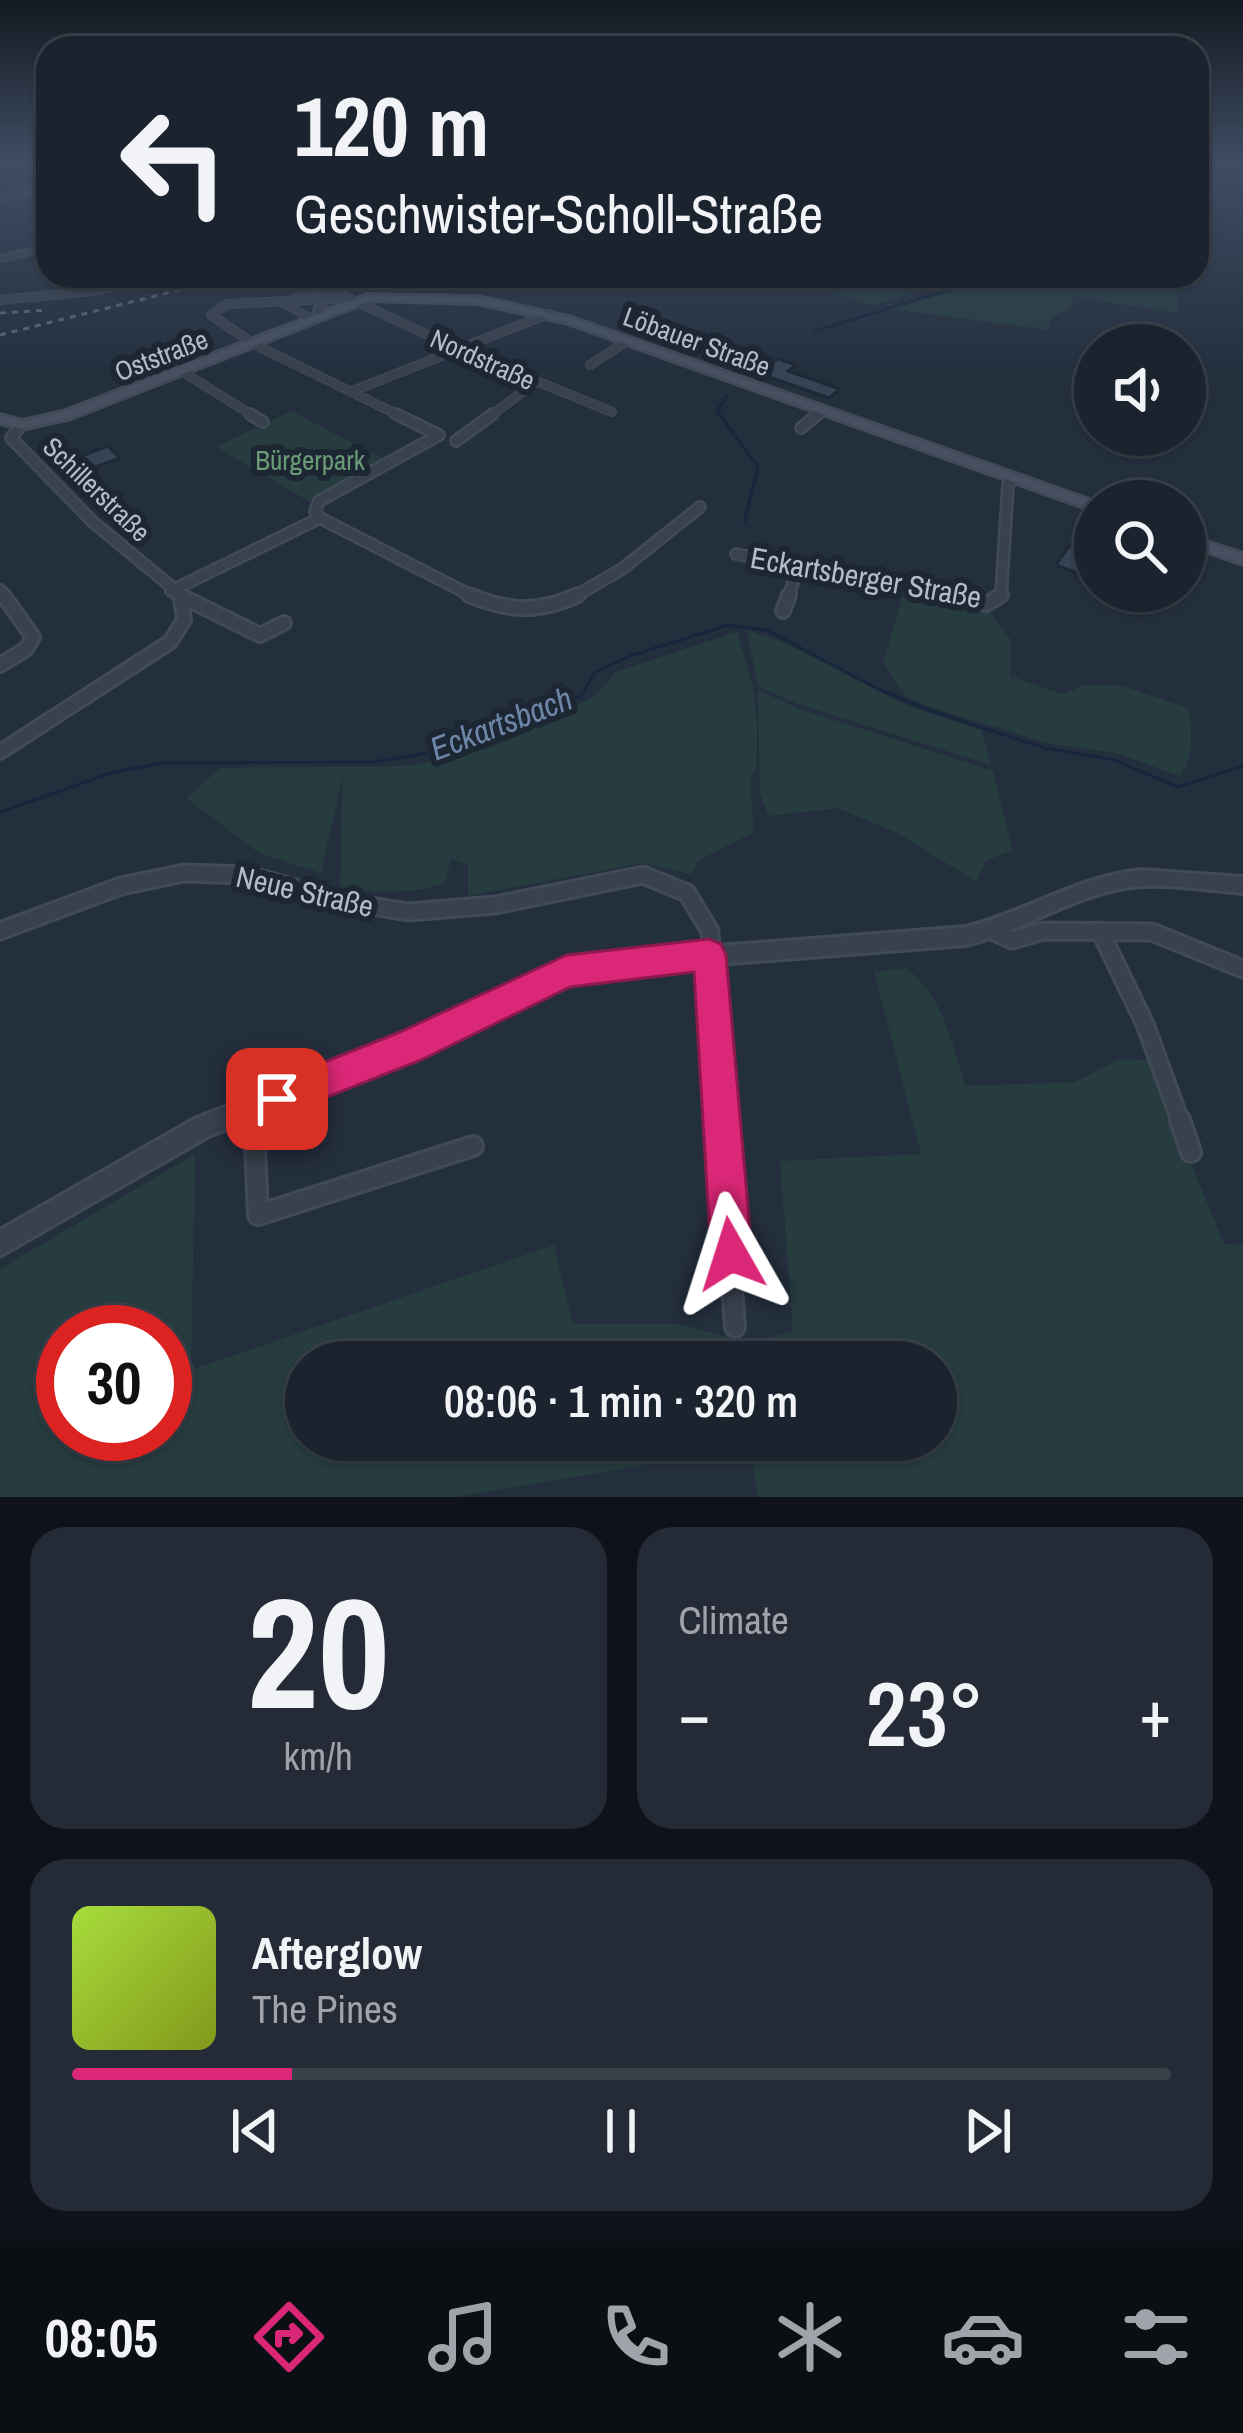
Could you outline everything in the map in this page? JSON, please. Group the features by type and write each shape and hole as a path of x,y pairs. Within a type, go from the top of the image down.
{"main road":[{"name":"Löbauer Straße","path":"352,300 427,296 548,314 1074,499"},
{"name":"Oststraße","path":"22,425 56,419 183,372 352,300"},
{"name":"Schillerstraße","path":"0,419 22,425"},
{"path":"1206,546 1243,559"}],"street":[{"path":"0,259 36,250"},
{"path":"0,300 104,288"},
{"path":"283,303 323,288"},
{"path":"283,303 315,319 326,288"},
{"name":"Nordstraße","path":"328,288 458,349 612,412"},
{"name":"Löbauer Straße","path":"254,344 216,321 212,311 227,304 352,300"},
{"path":"350,392 548,314"},
{"path":"590,365 627,341"},
{"path":"254,344 439,435 320,501 315,512 320,518 435,579 517,609 535,611 619,569 700,507"},
{"path":"183,372 263,422"},
{"path":"456,441 536,382"},
{"path":"801,428 821,412"},
{"name":"Schillerstraße","path":"22,425 6,440 176,595 260,635 284,623"},
{"name":"Eckartsberger Straße","path":"736,554 979,604 995,601 1001,595 1008,485 1014,478"},
{"path":"0,752 170,642 184,620 176,595 320,518"},
{"path":"783,611 798,568"},
{"path":"0,590 33,637 26,649 0,665"},
{"name":"Neue Straße","path":"0,931 130,884 194,872 244,875 371,908 411,912 450,911 643,875 669,882 688,893 710,931 735,1327"},
{"path":"0,1244 202,1127 409,1047 567,971 992,931 1112,882 1243,885"},
{"path":"992,931 1012,940 1044,931 1152,932 1243,969"},
{"path":"1100,932 1145,1024 1191,1152"},
{"path":"254,1107 258,1215 473,1146"}],"green space":[{"path":"812,288 926,288 874,305"},
{"path":"962,288 1178,288 1178,313 1074,296 1070,308 1051,318 1047,330 891,309"},
{"name":"Bürgerpark","path":"291,411 386,460 310,502 216,447"},
{"path":"903,594 989,611 1010,639 1010,676 1063,694 1085,685 1122,686 1189,708 1190,752 1185,769 1180,776 1116,753 1050,744 906,696 883,663"},
{"path":"747,630 783,642 908,706 981,730 991,765 795,703 758,686"},
{"path":"737,632 753,686 757,724 757,766 750,779 754,832 698,861 691,874 642,863 468,896 468,865 451,859 445,882 433,886 393,892 340,887 343,775 321,873 259,853 186,798 220,768 405,766 447,759 594,697 616,672"},
{"path":"758,690 797,708 993,771 1013,850 985,861 977,882 899,834 838,808 769,816 760,795"},
{"path":"906,968 919,980 938,1007 965,1086 1075,1082 1120,1059 1149,1060 1224,1244 1243,1245 1243,1497 757,1497 753,1461 957,1461 957,1341 757,1341 793,1331 780,1161 921,1154 874,972"},
{"path":"195,1154 192,1316 192,1305 36,1305 36,1461 192,1461 192,1370 554,1245 573,1324 677,1324 728,1337 728,1341 285,1341 285,1461 670,1461 457,1497 0,1497 0,1269"}],"building":[{"path":"778,359 796,365 788,371 840,389 829,398 758,373"},
{"path":"108,446 120,458 68,477 57,465"},
{"path":"1069,546 1074,548 1074,572 1056,565"}],"waterway":[{"path":"815,331 954,288"},
{"path":"727,396 717,411 758,467 744,522"},
{"name":"Eckartsbach","path":"0,812 111,773 161,763 374,762 446,750 582,695 595,672 630,656 728,625 767,630 878,689 934,712 1045,748 1114,760 1178,787 1243,766"}],"railway":[{"path":"0,335 187,288"},
{"path":"0,313 48,310"}],"route":[{"path":"277,1099 409,1047 567,971 709,955 731,1254"}]}
